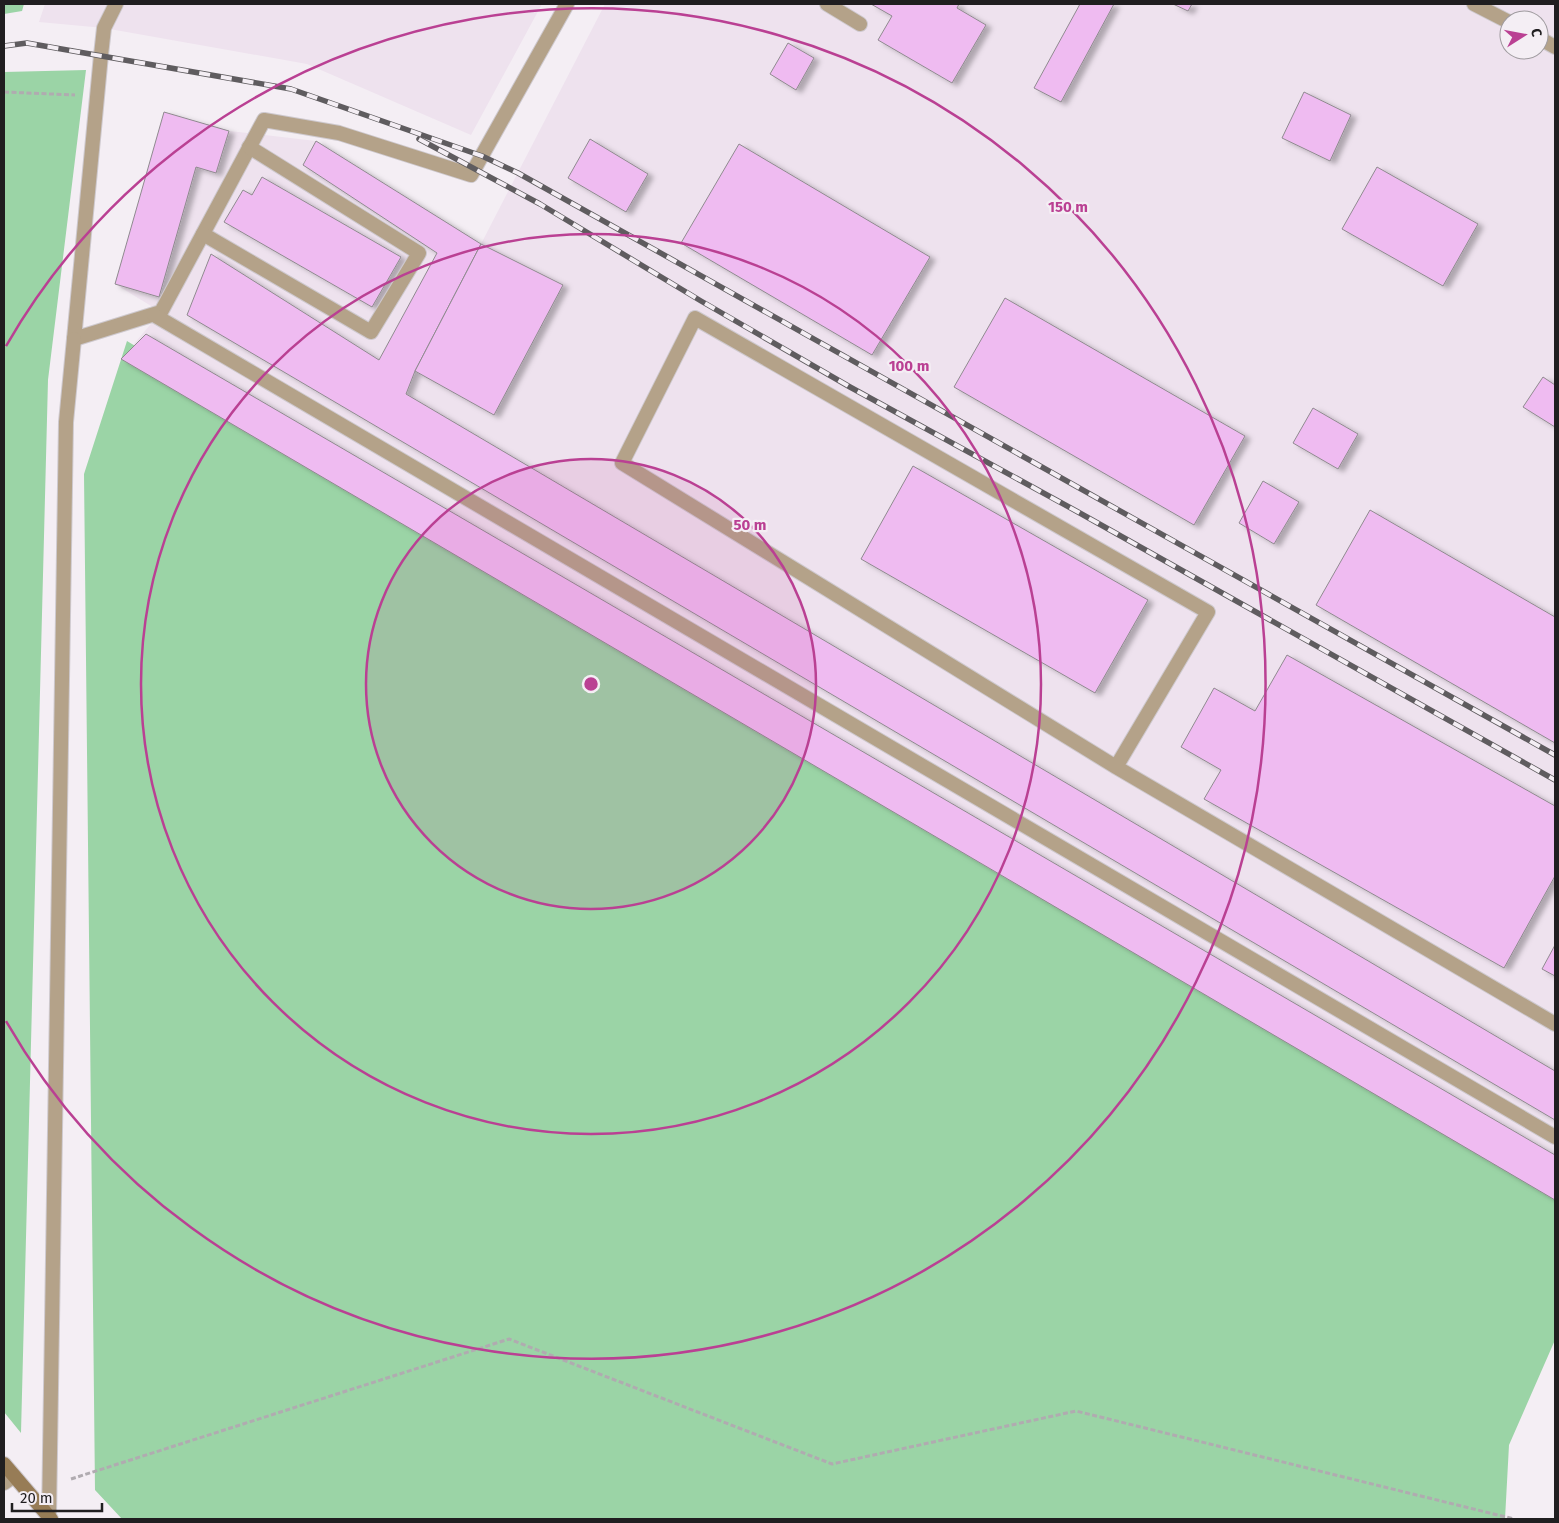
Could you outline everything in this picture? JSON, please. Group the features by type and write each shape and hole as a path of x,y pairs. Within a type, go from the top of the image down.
{"main road":[{"path":"4,1464 9,1479 48,1519"}],"street":[{"path":"48,1519 66,432 104,28 116,4"},
{"path":"74,339 161,312 264,120 339,133 471,175 567,4"},
{"path":"827,4 860,24"},
{"path":"1474,4 1499,17"},
{"path":"203,234 371,332 419,253 249,147"},
{"path":"154,315 1555,1137"},
{"path":"1116,767 1208,612 695,318 622,463 1116,767 1555,1024"}],"path":[{"path":"4,92 77,96 96,102"},
{"path":"49,1486 509,1339 832,1464 1076,1411 1514,1519"}],"shaded area":[{"path":"45,4 542,4 471,135 307,64 104,28 39,22"},
{"path":"605,4 1555,4 1555,1200 121,359 161,312 115,284 164,112 229,131 316,141 481,244"}],"green space":[{"path":"4,4 24,4 22,11 4,14"},
{"path":"86,70 48,380 21,1433 4,1412 4,72"},
{"path":"127,341 268,427 1555,1172 1555,1340 1509,1445 1505,1519 122,1519 95,1490 84,474"}],"building":[{"path":"871,4 959,4 957,8 986,25 952,83 878,40 892,16"},
{"path":"1080,4 1114,4 1061,102 1034,88"},
{"path":"1173,4 1192,4 1188,11"},
{"path":"788,43 814,58 796,90 770,74"},
{"path":"1304,92 1351,115 1330,161 1282,138"},
{"path":"164,112 229,131 216,173 196,167 159,297 115,284"},
{"path":"590,139 648,174 626,212 568,178"},
{"path":"316,141 481,244 415,371 406,394 1555,1071 1555,1120 187,315 211,254 379,360 437,253 303,165"},
{"path":"739,144 930,257 872,355 681,243"},
{"path":"1377,167 1478,224 1443,286 1342,229"},
{"path":"262,177 401,257 372,307 224,222 243,190 252,195"},
{"path":"481,244 563,285 494,415 415,371"},
{"path":"1005,298 1245,436 1194,525 954,387"},
{"path":"146,334 1555,1155 1555,1200 121,359"},
{"path":"1543,377 1555,385 1555,427 1523,407"},
{"path":"1313,408 1358,434 1338,469 1293,443"},
{"path":"913,466 1148,600 1095,693 861,559"},
{"path":"1263,481 1299,502 1274,544 1239,523"},
{"path":"1370,510 1555,617 1555,743 1316,605"},
{"path":"1287,655 1555,806 1555,876 1504,968 1204,799 1221,770 1181,747 1214,688 1255,711"},
{"path":"1555,945 1555,976 1542,969"}],"railway":[{"path":"4,46 27,43 291,89 482,156 518,173 1555,755"},
{"path":"419,139 540,204 701,301 850,387 1078,512 1555,780"}]}
